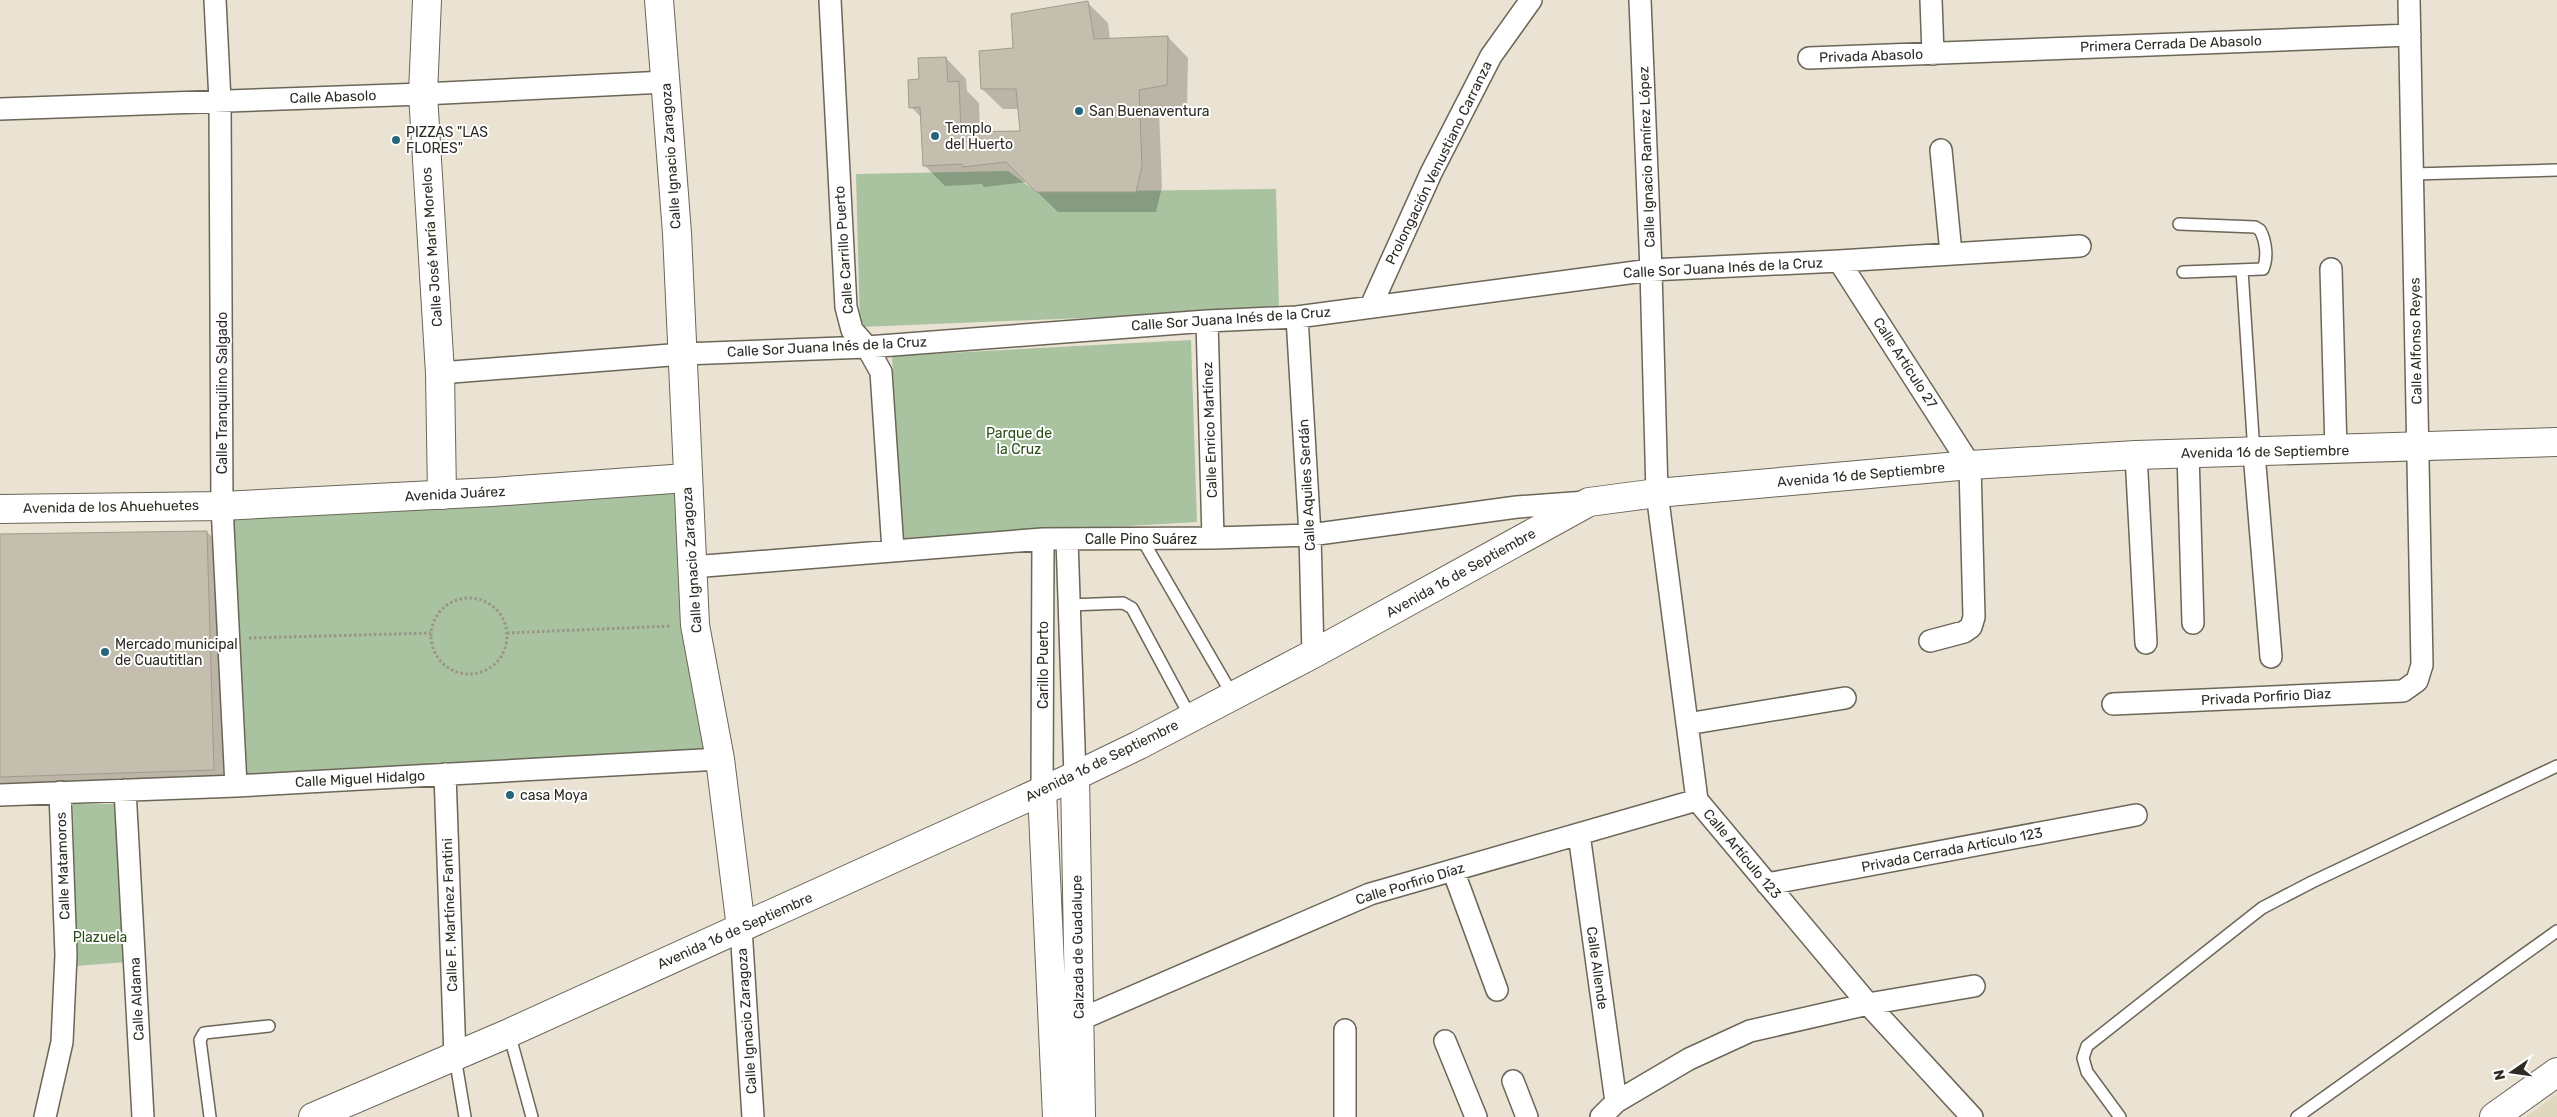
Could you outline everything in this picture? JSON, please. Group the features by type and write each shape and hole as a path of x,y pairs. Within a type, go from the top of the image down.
{"main road":[{"name":"Calle José María Morelos","path":"427,0 423,94 440,372 442,495"},
{"name":"Calle Ignacio Zaragoza","path":"659,0 683,354 686,478 695,624 720,759 741,928"},
{"name":"Avenida 16 de Septiembre","path":"313,1117 509,1033 1075,776 1313,654 1589,502 1970,465 2136,455 2254,453 2557,442"},
{"name":"Avenida Juárez","path":"222,506 442,495 686,478"},
{"name":"Avenida de los Ahuehuetes","path":"0,509 222,506"},
{"name":"Calzada de Guadalupe","path":"1069,1112 1080,1020 1075,776"},
{"name":"Calzada de Guadalupe","path":"1042,791 1069,1112"},
{"path":"2494,1117 2557,1072"}],"street":[{"name":"Calle Carrillo Puerto","path":"830,0 846,307 852,330 867,347 881,372 893,550"},
{"name":"Prolongación Venustiano Carranza","path":"1371,306 1432,173 1491,56 1531,0"},
{"name":"Calle Ignacio Ramírez López","path":"1640,0 1652,270 1657,494"},
{"path":"1931,0 1933,54"},
{"name":"Calle Alfonso Reyes","path":"2409,0 2422,664 2417,681"},
{"name":"Calle Tranquilino Salgado","path":"211,3 220,101 222,506 236,786"},
{"name":"Primera Cerrada De Abasolo","path":"1933,54 2410,35"},
{"name":"Privada Abasolo","path":"1809,58 1933,54"},
{"name":"Calle Abasolo","path":"0,109 423,94 665,82"},
{"path":"1941,150 1951,253"},
{"name":"Calle Sor Juana Inés de la Cruz","path":"440,372 683,354 867,347 1207,321 1297,317 1652,270 2080,246"},
{"name":"Calle Artículo 27","path":"1839,261 1970,465"},
{"path":"2331,269 2336,450"},
{"name":"Calle Aquiles Serdán","path":"1297,317 1310,535 1313,654"},
{"name":"Calle Enrico Martínez","path":"1207,321 1213,538"},
{"path":"2188,453 2193,623"},
{"path":"2254,453 2271,657"},
{"path":"2136,455 2146,643"},
{"path":"1930,641 1964,632 1971,627 1974,616 1970,465"},
{"name":"Calle Artículo 123","path":"1657,494 1697,800 1868,1004 1972,1117"},
{"name":"Calle Pino Suárez","path":"692,567 1043,539 1213,538 1310,535 1517,507 1589,502"},
{"name":"Carillo Puerto","path":"1042,791 1043,539"},
{"name":"Carillo Puerto","path":"1067,539 1075,776"},
{"name":"Privada Porfirio Diaz","path":"2112,704 2404,691 2417,681"},
{"path":"1687,724 1845,698"},
{"name":"Calle Miguel Hidalgo","path":"0,795 236,786 720,759"},
{"name":"Calle F. Martínez Fantini","path":"445,774 455,1057"},
{"name":"Calle Aldama","path":"125,790 143,1117"},
{"name":"Calle Matamoros","path":"45,1117 62,1042 66,955 60,792"},
{"name":"Calle Porfirio Díaz","path":"1080,1020 1370,894 1697,800"},
{"name":"Privada Cerrada Artículo 123","path":"1767,884 2136,815"},
{"name":"Calle Allende","path":"1579,834 1609,1110"},
{"path":"1453,870 1497,990"},
{"name":"Calle Ignacio Zaragoza","path":"741,928 753,1117"},
{"path":"1609,1110 1689,1060 1750,1031 1868,1004 1974,986"},
{"path":"1345,1030 1346,1117"},
{"path":"1445,1041 1476,1117"},
{"path":"1513,1081 1527,1117"}],"lane":[{"path":"2412,174 2557,170"},
{"path":"2179,224 2255,227 2260,230 2264,238 2266,263 2262,269 2183,272"},
{"path":"2242,270 2254,453"},
{"path":"1142,539 1233,696"},
{"path":"1069,605 1123,603 1132,608 1191,718"},
{"path":"2120,1117 2088,1072 2083,1058 2087,1046 2262,908 2312,882 2557,766"},
{"path":"2297,1117 2557,931"},
{"path":"210,1117 200,1040 204,1034 269,1026"},
{"path":"509,1033 532,1117"},
{"path":"455,1057 465,1117"}],"path":[{"path":"463,598 476,598 488,602 501,616 507,633 506,645 501,657 493,666 482,672 470,674 458,672 447,667 438,658 432,646 431,633 434,621 440,610 451,602 463,598"},
{"path":"507,633 695,624"},
{"path":"229,638 431,633"}],"shaded area":[{"path":"2557,1094 2557,1117 2525,1117"}],"green space":[{"path":"1008,171 1037,192 1276,189 1279,310 860,327 856,174"},
{"name":"Parque de la Cruz","path":"1191,340 1197,522 903,539 892,356"},
{"path":"686,478 720,759 236,786 222,506"},
{"name":"Plazuela","path":"73,804 120,804 127,962 76,966"}],"building":[{"name":"San Buenaventura","path":"1088,1 1094,39 1168,36 1167,85 1139,90 1142,166 1136,192 1036,192 1006,162 963,167 962,164 923,166 920,107 909,108 908,80 919,79 918,58 946,57 948,82 959,81 961,132 1020,131 1016,89 981,89 979,51 1013,48 1011,14"},
{"name":"Mercado municipal de Cuautitlan","path":"207,531 214,770 0,777 0,534"}],"place":[{"name":"San Buenaventura","path":"1079,111"},
{"name":"Templo del Huerto","path":"935,136"},
{"name":"PIZZAS \"LAS FLORES\"","path":"396,140"},
{"name":"Mercado municipal de Cuautitlan","path":"105,652"},
{"name":"casa Moya","path":"510,795"}]}
